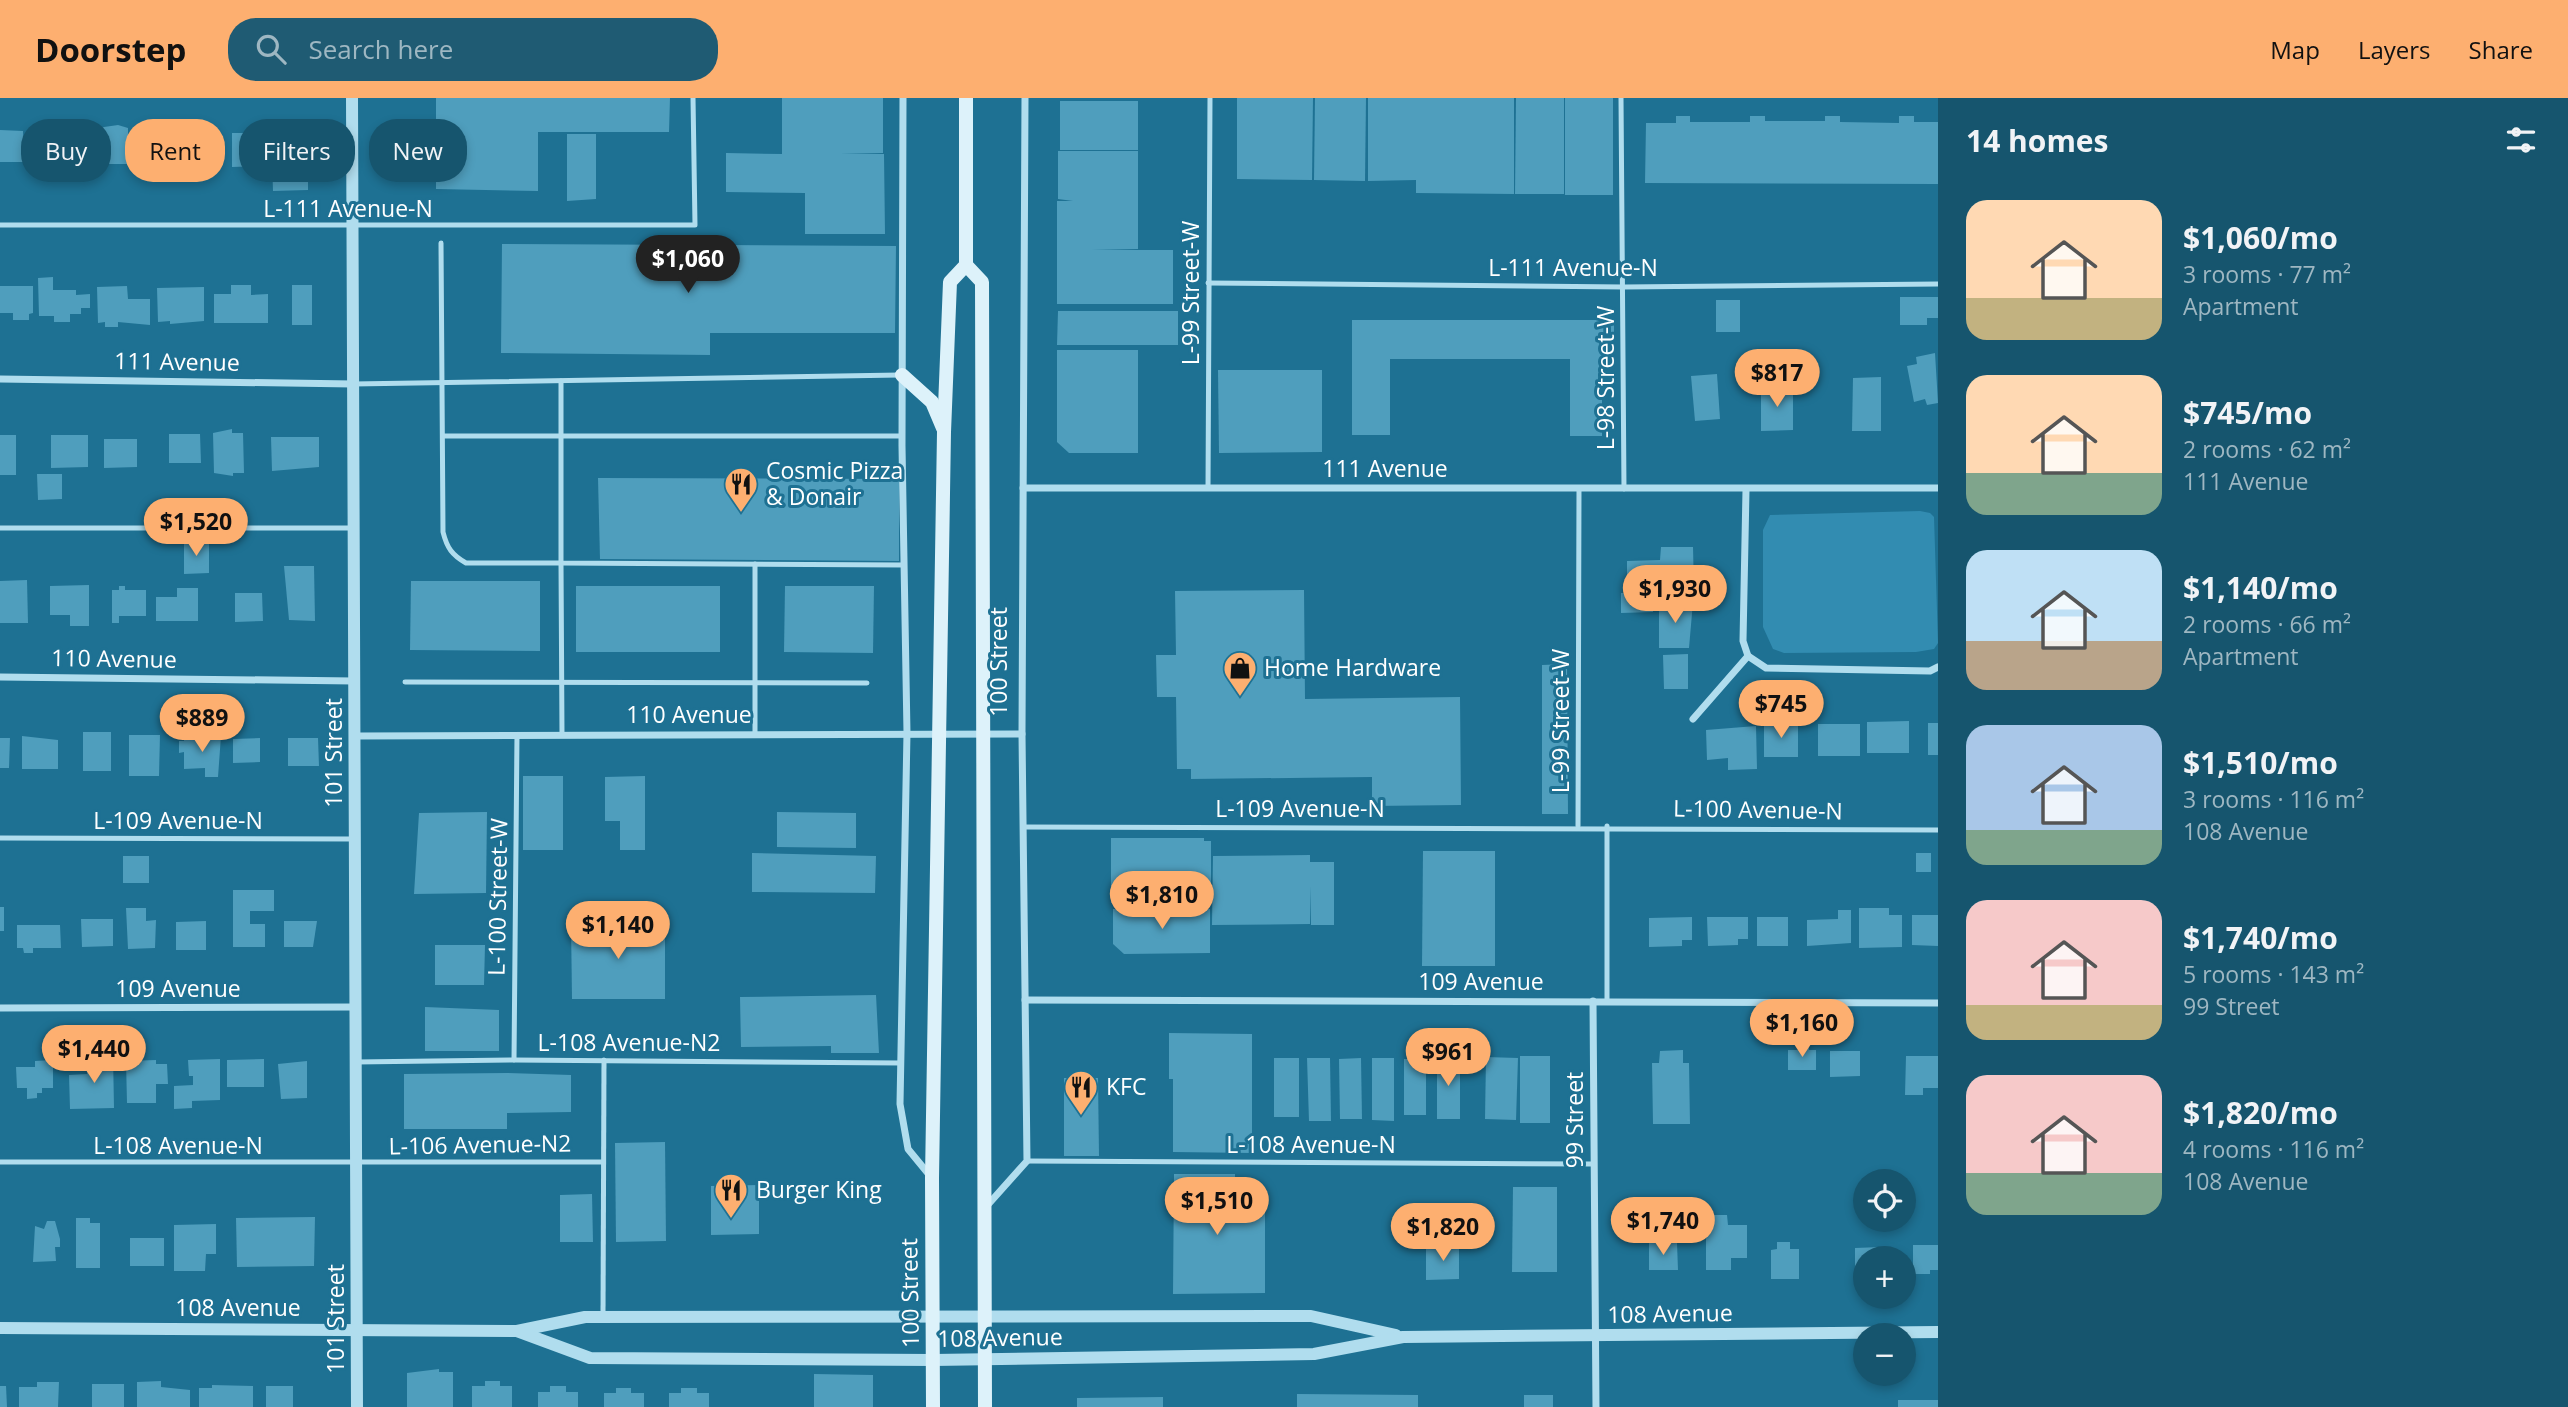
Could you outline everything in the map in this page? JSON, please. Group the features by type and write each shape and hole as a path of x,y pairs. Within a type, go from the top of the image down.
{"main road":[{"name":"100 Street","path":"966,98 967,265 982,282 985,1407"},
{"name":"100 Street","path":"933,1407 932,1178 944,432 950,282 967,265"},
{"path":"902,375 932,402 944,432"}],"street":[{"name":"101 Street","path":"352,98 354,681 357,736 357,1407"},
{"path":"903,98 902,436 908,733 900,1104 908,1149 932,1178"},
{"name":"100 Street","path":"1024,98 1021,734 1027,1161"},
{"name":"111 Avenue","path":"0,379 353,384"},
{"name":"111 Avenue","path":"1023,488 1938,488"},
{"path":"1746,489 1743,640 1748,656 1766,668 1930,671 1938,667"},
{"path":"1693,719 1748,656"},
{"name":"110 Avenue","path":"0,677 354,681"},
{"name":"110 Avenue","path":"357,736 1021,734"},
{"name":"109 Avenue","path":"1025,1000 1938,1003"},
{"name":"99 Street","path":"1593,1001 1596,1407"},
{"name":"109 Avenue","path":"0,1009 356,1007"},
{"path":"984,1209 1027,1161"},
{"name":"108 Avenue","path":"0,1328 517,1331 585,1317 1311,1316 1404,1337"},
{"name":"108 Avenue","path":"517,1331 590,1358 933,1360 1314,1354 1404,1337 1938,1332"}],"lane":[{"name":"L-111 Avenue-N","path":"0,225 695,225 693,98"},
{"name":"L-99 Street-W","path":"1208,488 1210,98"},
{"name":"L-98 Street-W","path":"1621,98 1624,489"},
{"path":"441,243 443,532 453,555 467,563 904,565"},
{"name":"L-111 Avenue-N","path":"1208,283 1624,287 1938,284"},
{"path":"353,384 902,375"},
{"path":"561,381 562,735"},
{"path":"443,436 902,436"},
{"name":"L-99 Street-W","path":"1578,826 1579,489"},
{"path":"0,528 354,528"},
{"path":"755,564 755,734"},
{"path":"405,681 867,683"},
{"name":"L-100 Street-W","path":"514,1060 517,735"},
{"name":"L-100 Avenue-N","path":"1578,826 1938,830"},
{"name":"L-109 Avenue-N","path":"1023,827 1578,826"},
{"path":"1607,826 1607,1001"},
{"name":"L-109 Avenue-N","path":"0,838 355,839"},
{"path":"603,1317 604,1060"},
{"name":"L-108 Avenue-N2","path":"356,1062 604,1060 901,1063"},
{"name":"L-108 Avenue-N","path":"1027,1161 1594,1164"},
{"name":"L-108 Avenue-N","path":"0,1162 357,1164"},
{"name":"L-106 Avenue-N2","path":"357,1164 603,1162"}],"shaded area":[{"path":"1920,511 1930,513 1934,517 1938,643 1934,649 1916,652 1784,653 1773,649 1763,627 1763,530 1770,515"}],"building":[{"path":"436,98 670,98 669,132 538,132 538,191 436,189 436,182 467,182 467,119 436,119"},
{"path":"782,98 883,98 883,153 840,154 884,154 885,234 805,234 805,193 726,192 726,153 782,154"},
{"path":"1237,98 1313,98 1312,180 1237,179"},
{"path":"1315,98 1366,98 1365,181 1314,180"},
{"path":"1368,98 1514,98 1514,194 1416,193 1416,180 1368,181"},
{"path":"1516,98 1564,98 1564,194 1515,194"},
{"path":"1565,98 1613,98 1613,195 1565,195"},
{"path":"1060,101 1138,101 1138,150 1060,150"},
{"path":"1676,116 1690,116 1690,122 1750,122 1750,116 1765,116 1765,121 1825,121 1825,116 1840,116 1840,122 1899,123 1899,116 1914,116 1914,122 1938,122 1938,184 1645,183 1646,123 1676,123"},
{"path":"111,126 125,127 125,164 111,164"},
{"path":"0,130 21,131 21,162 0,162"},
{"path":"232,133 239,133 239,167 232,167"},
{"path":"567,134 596,134 596,199 567,201"},
{"path":"1058,151 1138,151 1138,249 1092,250 1173,250 1173,304 1057,304 1057,201 1073,201 1058,199"},
{"path":"273,182 308,182 308,190 273,191"},
{"path":"502,244 896,246 895,333 710,333 710,355 501,353"},
{"path":"53,277 53,290 76,290 76,295 90,294 90,308 81,308 81,314 70,314 70,322 54,322 54,316 39,316 38,278"},
{"path":"231,285 251,285 251,295 268,294 268,323 214,323 214,294 231,294"},
{"path":"292,285 312,285 312,325 292,325"},
{"path":"0,286 33,286 33,313 29,314 29,320 13,320 13,313 0,313"},
{"path":"127,286 128,299 150,299 150,325 118,322 118,327 105,327 105,322 98,323 97,287"},
{"path":"204,287 204,321 170,324 170,321 158,322 157,288"},
{"path":"1900,297 1938,297 1938,318 1927,318 1927,325 1900,325"},
{"path":"1716,300 1740,300 1740,332 1716,332"},
{"path":"1058,311 1178,311 1178,345 1057,345"},
{"path":"1352,320 1614,320 1614,359 1602,360 1602,436 1570,436 1570,359 1390,359 1390,435 1352,435"},
{"path":"1057,350 1138,350 1138,453 1069,453 1057,442"},
{"path":"1935,353 1938,403 1927,405 1925,399 1914,402 1907,366 1917,364 1916,357"},
{"path":"1218,370 1322,370 1322,452 1219,453"},
{"path":"1717,374 1720,419 1695,421 1691,376"},
{"path":"1881,377 1881,431 1852,431 1853,378"},
{"path":"1793,387 1793,430 1761,431 1761,388"},
{"path":"232,429 232,433 243,433 244,473 233,473 233,476 214,473 213,433"},
{"path":"169,434 200,434 201,463 169,463"},
{"path":"0,435 16,435 16,475 0,475"},
{"path":"51,435 88,435 88,467 51,468"},
{"path":"271,437 319,437 319,467 272,471"},
{"path":"104,439 137,439 137,467 104,468"},
{"path":"37,474 62,474 62,499 38,500"},
{"path":"598,478 899,479 899,561 600,559"},
{"path":"209,542 209,573 184,574 184,543"},
{"path":"1661,547 1693,547 1694,589 1627,588 1627,561 1660,560"},
{"path":"284,566 314,566 315,621 289,620"},
{"path":"27,580 28,623 0,623 0,581"},
{"path":"411,581 540,581 540,651 410,650"},
{"path":"89,585 89,626 70,626 70,615 50,615 50,586"},
{"path":"119,586 125,586 125,590 146,590 146,616 119,616 119,623 112,623 112,590 119,590"},
{"path":"576,586 720,586 720,652 576,652"},
{"path":"785,586 874,586 873,653 784,652"},
{"path":"177,588 198,588 198,621 156,621 156,597 177,597"},
{"name":"Home Hardware","path":"1304,590 1305,699 1460,697 1461,805 1372,806 1372,777 1191,779 1191,769 1177,769 1176,697 1157,697 1156,655 1176,655 1175,591"},
{"path":"235,593 262,593 263,621 235,622"},
{"path":"1621,593 1653,593 1653,612 1621,613"},
{"path":"1659,602 1693,602 1689,648 1659,648"},
{"path":"1688,654 1688,689 1664,689 1663,655"},
{"path":"1567,664 1568,814 1542,814 1542,665"},
{"path":"1909,721 1909,753 1867,753 1867,722"},
{"path":"1764,723 1798,723 1798,757 1764,757"},
{"path":"1928,723 1938,723 1938,755 1928,755"},
{"path":"1818,724 1860,724 1860,756 1818,756"},
{"path":"1756,726 1757,769 1728,770 1728,758 1707,760 1706,730"},
{"path":"83,732 111,732 111,771 83,771"},
{"path":"129,735 160,735 159,776 129,776"},
{"path":"22,736 58,740 58,769 22,769"},
{"path":"184,736 221,736 218,777 205,777 205,768 184,769 184,752 179,753 179,741 184,741"},
{"path":"0,738 10,738 9,768 0,768"},
{"path":"260,738 260,762 233,763 233,739"},
{"path":"288,738 318,738 319,766 288,766"},
{"path":"523,776 563,776 563,850 523,850"},
{"path":"645,776 645,850 620,850 620,821 605,821 605,777"},
{"path":"487,812 486,893 414,894 419,813"},
{"path":"777,812 856,813 856,848 777,847"},
{"path":"1111,838 1204,838 1204,841 1211,841 1211,902 1111,903"},
{"path":"1423,851 1495,851 1495,966 1422,966"},
{"path":"752,853 876,856 875,893 752,892"},
{"path":"1916,853 1931,853 1931,872 1916,872"},
{"path":"1310,855 1310,862 1334,862 1334,925 1311,925 1311,886 1310,924 1212,925 1213,856"},
{"path":"123,856 149,856 149,883 123,883"},
{"path":"233,890 274,890 274,911 250,911 250,924 265,924 265,947 233,947"},
{"path":"0,907 4,907 4,931 0,931"},
{"path":"126,908 146,908 146,921 156,920 155,948 128,949"},
{"path":"1859,908 1889,908 1889,915 1902,915 1902,947 1859,948"},
{"path":"1113,909 1210,909 1210,953 1124,954 1113,944"},
{"path":"1838,910 1851,910 1851,943 1807,946 1807,920 1838,919"},
{"path":"1912,915 1938,915 1938,946 1912,945"},
{"path":"1692,917 1692,940 1682,940 1682,946 1649,947 1649,918"},
{"path":"1707,917 1748,917 1748,939 1738,939 1738,945 1708,946"},
{"path":"1757,917 1788,917 1788,946 1757,946"},
{"path":"81,919 113,919 113,946 82,947"},
{"path":"206,921 206,950 176,950 176,922"},
{"path":"284,921 317,921 313,947 284,947"},
{"path":"665,922 665,999 572,999 571,923"},
{"path":"17,925 60,925 61,948 33,948 33,953 24,953 23,948 17,948"},
{"path":"435,945 485,945 484,985 435,985"},
{"path":"876,995 879,1053 831,1053 831,1046 741,1047 740,997"},
{"path":"425,1007 499,1010 499,1051 425,1051"},
{"path":"1169,1033 1252,1034 1252,1153 1173,1152 1173,1079 1169,1079"},
{"path":"1800,1044 1809,1044 1809,1050 1816,1050 1816,1070 1788,1070 1788,1050 1800,1050"},
{"path":"1683,1050 1683,1063 1689,1063 1690,1124 1653,1124 1652,1063 1659,1063 1660,1051"},
{"path":"1830,1051 1860,1051 1860,1076 1830,1077"},
{"path":"113,1054 114,1108 70,1109 69,1075 87,1074 87,1055"},
{"path":"1520,1056 1550,1056 1550,1123 1520,1123"},
{"path":"1906,1056 1938,1056 1938,1088 1923,1088 1923,1095 1905,1095"},
{"path":"1486,1057 1518,1058 1516,1120 1485,1119"},
{"path":"1274,1058 1299,1058 1299,1117 1274,1117"},
{"path":"1307,1058 1330,1058 1331,1121 1309,1121"},
{"path":"1361,1058 1362,1119 1340,1119 1339,1059"},
{"path":"1372,1058 1394,1058 1394,1121 1372,1120"},
{"path":"1437,1058 1460,1058 1460,1119 1437,1119"},
{"path":"220,1059 220,1100 192,1101 192,1108 174,1109 174,1086 193,1085 193,1076 189,1076 188,1060"},
{"path":"264,1059 264,1087 227,1087 227,1060"},
{"path":"1404,1059 1426,1059 1426,1115 1404,1115"},
{"path":"53,1060 53,1088 42,1088 42,1093 37,1093 37,1098 27,1099 27,1088 17,1088 16,1067 35,1067 35,1061"},
{"path":"156,1060 156,1064 167,1064 168,1084 156,1084 156,1103 127,1103 126,1061"},
{"path":"307,1061 307,1098 281,1099 278,1064"},
{"path":"404,1074 571,1075 571,1112 507,1113 507,1129 404,1129"},
{"name":"KFC","path":"1064,1078 1098,1078 1099,1156 1064,1156"},
{"path":"665,1142 666,1241 616,1242 615,1143"},
{"path":"1174,1174 1235,1174 1235,1195 1265,1195 1265,1293 1173,1294"},
{"path":"759,1185 759,1234 711,1235 711,1186"},
{"path":"1513,1187 1557,1187 1557,1272 1512,1272"},
{"path":"592,1194 593,1242 560,1242 560,1195"},
{"path":"1706,1215 1727,1215 1728,1225 1747,1225 1747,1258 1731,1258 1731,1270 1706,1270"},
{"path":"315,1217 314,1266 237,1267 236,1218"},
{"path":"76,1218 90,1218 90,1223 100,1223 100,1268 76,1268"},
{"path":"47,1221 55,1221 60,1239 60,1247 55,1247 56,1261 33,1262 35,1226 44,1229"},
{"path":"216,1224 216,1254 206,1254 205,1271 174,1271 174,1225"},
{"path":"130,1238 164,1238 164,1266 130,1266"},
{"path":"1445,1242 1455,1242 1456,1248 1459,1248 1459,1279 1426,1280 1426,1249 1445,1248"},
{"path":"1777,1242 1790,1242 1790,1249 1799,1249 1799,1279 1771,1279 1771,1250 1777,1249"},
{"path":"1649,1243 1677,1243 1678,1270 1649,1270"},
{"path":"1938,1245 1938,1270 1930,1270 1930,1274 1916,1274 1916,1246 1913,1246"},
{"path":"439,1369 439,1372 453,1372 453,1407 407,1407 407,1373"},
{"path":"814,1374 873,1375 873,1407 814,1407"},
{"path":"161,1381 161,1387 190,1390 190,1407 137,1407 137,1382"},
{"path":"485,1381 500,1381 500,1386 512,1386 512,1407 472,1407 472,1386 485,1386"},
{"path":"37,1382 59,1382 58,1407 19,1407 19,1387 37,1387"},
{"path":"92,1384 124,1384 124,1407 92,1407"},
{"path":"212,1385 253,1386 253,1407 199,1407 199,1388 212,1388"},
{"path":"0,1386 6,1386 7,1407 0,1407"},
{"path":"266,1386 293,1386 293,1407 266,1407"},
{"path":"550,1386 566,1386 566,1392 578,1392 578,1407 538,1407 538,1392 550,1392"},
{"path":"616,1388 631,1388 631,1393 644,1393 644,1407 604,1407 604,1393 616,1393"},
{"path":"681,1388 697,1388 697,1393 709,1393 709,1407 669,1407 669,1393 681,1393"},
{"path":"1297,1394 1418,1395 1418,1407 1297,1407"},
{"path":"1524,1395 1553,1395 1553,1407 1524,1407"},
{"path":"1163,1397 1163,1407 1077,1407 1077,1398"},
{"path":"1898,1400 1938,1400 1938,1407 1898,1407"}],"place":[{"name":"Cosmic Pizza & Donair","path":"741,514"},
{"name":"Home Hardware","path":"1240,698"},
{"name":"KFC","path":"1081,1117"},
{"name":"Burger King","path":"731,1220"}]}
